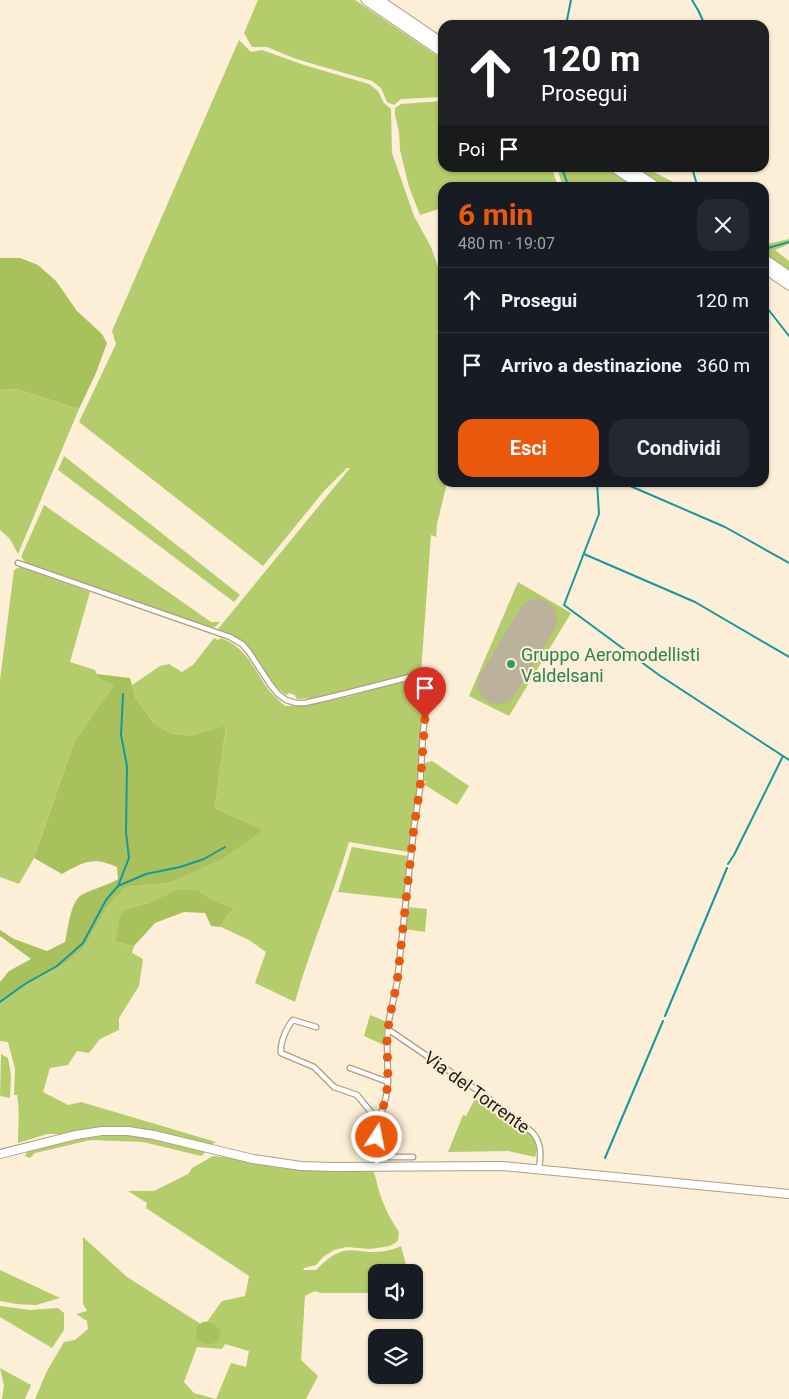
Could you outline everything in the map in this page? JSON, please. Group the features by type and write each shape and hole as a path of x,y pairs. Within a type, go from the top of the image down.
{"highway":[{"path":"366,0 438,49"},
{"path":"379,0 438,39"},
{"path":"621,172 636,182"},
{"path":"634,172 649,182"},
{"path":"769,262 789,276"},
{"path":"769,271 789,285"}],"main road":[{"path":"0,1154 76,1135 102,1131 128,1132 154,1135 244,1157 312,1167 503,1166 789,1194"}],"street":[{"path":"18,563 230,637 242,644 249,652 278,694 286,700 296,703 305,703 410,677 424,678 428,687 420,788 397,983 387,1041 388,1082 379,1122 375,1152 377,1167"},
{"path":"316,1027 293,1020 288,1025 281,1053 314,1067 334,1087 357,1096 379,1122"},
{"name":"Via del Torrente","path":"389,1030 480,1092 532,1132 538,1139 540,1146 539,1169"},
{"path":"350,1068 388,1082"},
{"path":"377,1157 413,1156"}],"green space":[{"path":"258,0 355,0 438,56 438,97 401,99 394,105 387,102 381,88 372,81 296,59 267,47 252,47 244,33"},
{"path":"239,40 251,52 262,50 304,65 369,84 378,91 384,103 391,109 392,153 414,216 431,247 438,267 438,487 446,487 437,524 436,537 431,535 421,672 313,698 297,699 295,695 289,693 286,695 276,687 249,647 238,638 218,629 350,468 347,468 324,491 263,566 79,422 116,344 112,331"},
{"path":"438,101 438,172 553,172 556,182 438,182 438,209 420,215 409,187 400,150 395,108 401,104"},
{"path":"558,172 613,172 629,182 561,182"},
{"path":"642,172 654,172 673,182 658,182"},
{"path":"789,239 789,244 775,250 789,261 789,270 769,256 769,244"},
{"path":"0,258 20,258 38,265 56,281 77,311 102,334 107,343 96,373 79,409 16,389 0,390"},
{"path":"16,389 79,409 18,554 10,539 0,530 0,390"},
{"path":"64,456 240,595 234,602 58,470"},
{"path":"44,505 211,622 220,622 215,627 209,627 26,563 21,557"},
{"path":"20,567 90,592 70,662 95,670 96,677 115,684 74,742 34,858 19,884 0,877 0,680 14,570"},
{"name":"Gruppo Aeromodellisti Valdelsani","path":"518,582 571,613 509,716 469,696"},
{"path":"214,638 218,640 221,638 237,647 253,666 268,689 285,706 332,700 409,679 418,680 424,684 419,778 408,852 349,842 295,1002 255,983 266,952 249,940 221,927 234,908 212,900 198,890 124,909 115,942 134,946 132,953 143,959 139,986 119,1018 119,1030 100,1039 89,1053 77,1051 68,1065 50,1068 43,1092 68,1105 81,1102 216,1142 210,1145 156,1131 105,1126 60,1134 47,1134 18,1143 17,1095 14,1095 15,1069 8,1042 0,1041 0,1004 21,988 66,963 83,949 109,905 127,887 168,883 263,830 215,808 226,727 190,736 170,733 154,723 136,699 132,685 160,666 169,664 182,672 193,665"},
{"path":"97,674 130,678 136,699 154,723 170,733 190,736 226,726 215,808 263,830 222,859 168,883 127,887 109,905 83,949 66,963 21,988 0,1004 0,982 9,971 31,959 0,936 0,930 14,939 47,951 65,942 71,912 79,897 118,879 117,867 101,862 88,862 62,874 34,858 74,742 114,685 96,677"},
{"path":"432,761 469,786 457,805 425,785 425,763"},
{"path":"352,847 407,856 403,899 338,892"},
{"path":"178,890 198,890 212,900 234,908 221,927 211,926 205,913 184,912 155,923 134,946 115,942 124,909 148,903"},
{"path":"408,907 427,909 425,932 405,929"},
{"path":"370,1015 385,1021 384,1045 364,1036"},
{"path":"1,1054 8,1058 11,1075 10,1098 0,1096"},
{"path":"475,1099 498,1116 502,1111 527,1130 535,1142 535,1157 508,1151 448,1152 463,1115 466,1116"},
{"path":"112,1135 145,1137 206,1152 201,1156 143,1142 91,1140 35,1153 30,1158 25,1156 28,1150 38,1147"},
{"path":"213,1156 285,1169 373,1171 384,1205 399,1232 398,1241 390,1246 370,1249 346,1247 334,1250 323,1257 316,1265 304,1268 303,1270 316,1270 329,1258 342,1251 381,1251 401,1246 406,1264 368,1264 368,1293 321,1293 315,1291 305,1296 301,1360 318,1376 306,1399 216,1399 35,1399 47,1371 64,1342 75,1340 88,1329 87,1321 76,1314 87,1311 83,1304 83,1237 127,1277 204,1326 222,1301 245,1296 249,1276 146,1208 147,1203 128,1191 154,1191 188,1174 192,1168","holes":["225,1344 249,1351 246,1367 231,1363 216,1399 194,1393 184,1382 197,1347 222,1349"]},
{"path":"0,1270 60,1298 36,1305 0,1301"},
{"path":"0,1306 30,1310 58,1308 64,1313 64,1330 52,1348 0,1317"},
{"path":"203,1322 213,1324 221,1331 215,1343 204,1343 196,1338 197,1326"},
{"path":"0,1368 31,1385 25,1399 2,1399 4,1385"}],"waterway":[{"path":"567,20 571,0"},
{"path":"692,0 703,20"},
{"path":"563,172 567,182"},
{"path":"693,172 696,182"},
{"path":"769,248 789,242"},
{"path":"769,310 789,336"},
{"path":"597,487 599,514 564,605 659,675 789,760"},
{"path":"633,487 725,527 789,563"},
{"path":"584,554 695,602 789,657"},
{"path":"118,886 129,858 126,832 127,766 121,735 123,694"},
{"path":"728,864 783,756"},
{"path":"0,1002 25,984 57,966 83,943 106,900 118,886 146,874 180,867 204,859 225,847"},
{"path":"665,1016 727,868"},
{"path":"605,1158 663,1021"}],"runway":[{"path":"498,684 537,619"}],"place":[{"name":"Gruppo Aeromodellisti Valdelsani","path":"511,664"}],"route":[{"path":"377,1137 388,1082 387,1041 389,1020 397,983 420,788 425,718"}]}
